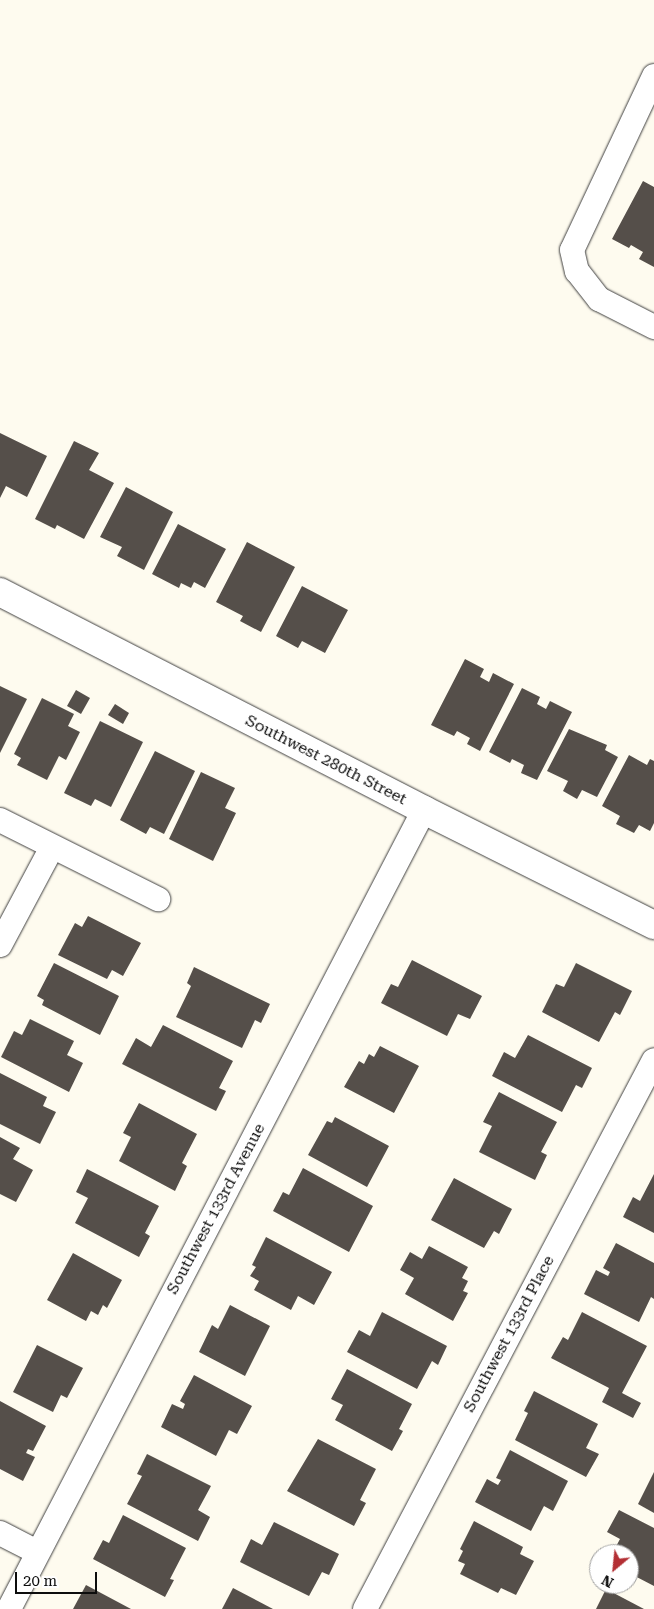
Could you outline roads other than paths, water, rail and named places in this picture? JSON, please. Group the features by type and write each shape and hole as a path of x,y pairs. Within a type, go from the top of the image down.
{"street":[{"path":"654,76 572,250 577,271 599,299 654,327"},
{"name":"Southwest 280th Street","path":"0,592 424,810 654,925"},
{"name":"Southwest 133rd Avenue","path":"9,1609 424,810"},
{"path":"0,820 158,899"},
{"path":"0,945 52,847"},
{"name":"Southwest 133rd Place","path":"365,1609 654,1060"},
{"path":"0,1533 37,1552"}]}
